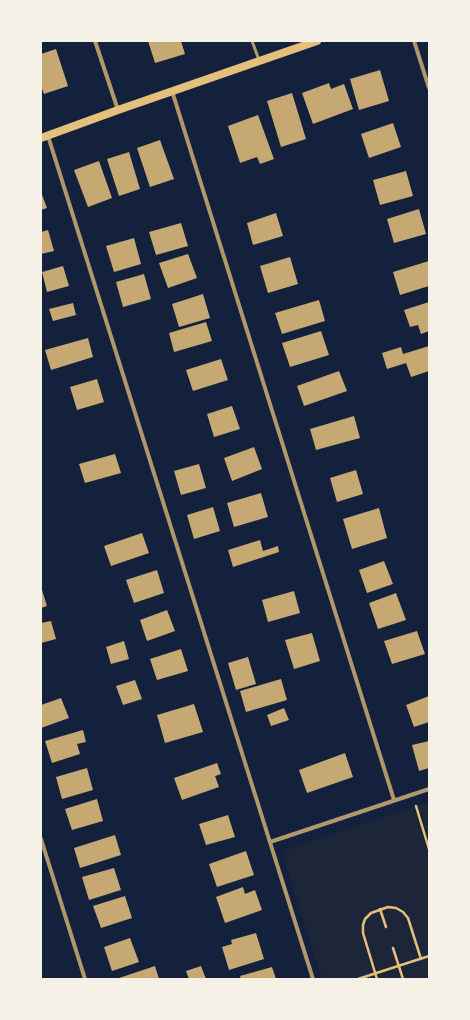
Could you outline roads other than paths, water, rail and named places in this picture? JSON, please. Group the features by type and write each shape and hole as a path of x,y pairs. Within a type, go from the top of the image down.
{"main road":[{"path":"44,137 317,41"}],"street":[{"path":"95,41 118,110"},
{"path":"414,41 429,88"},
{"path":"172,91 394,800"},
{"path":"44,137 313,979"},
{"path":"270,842 429,788"},
{"path":"41,839 85,979"}],"lane":[{"path":"252,41 259,61"}]}
